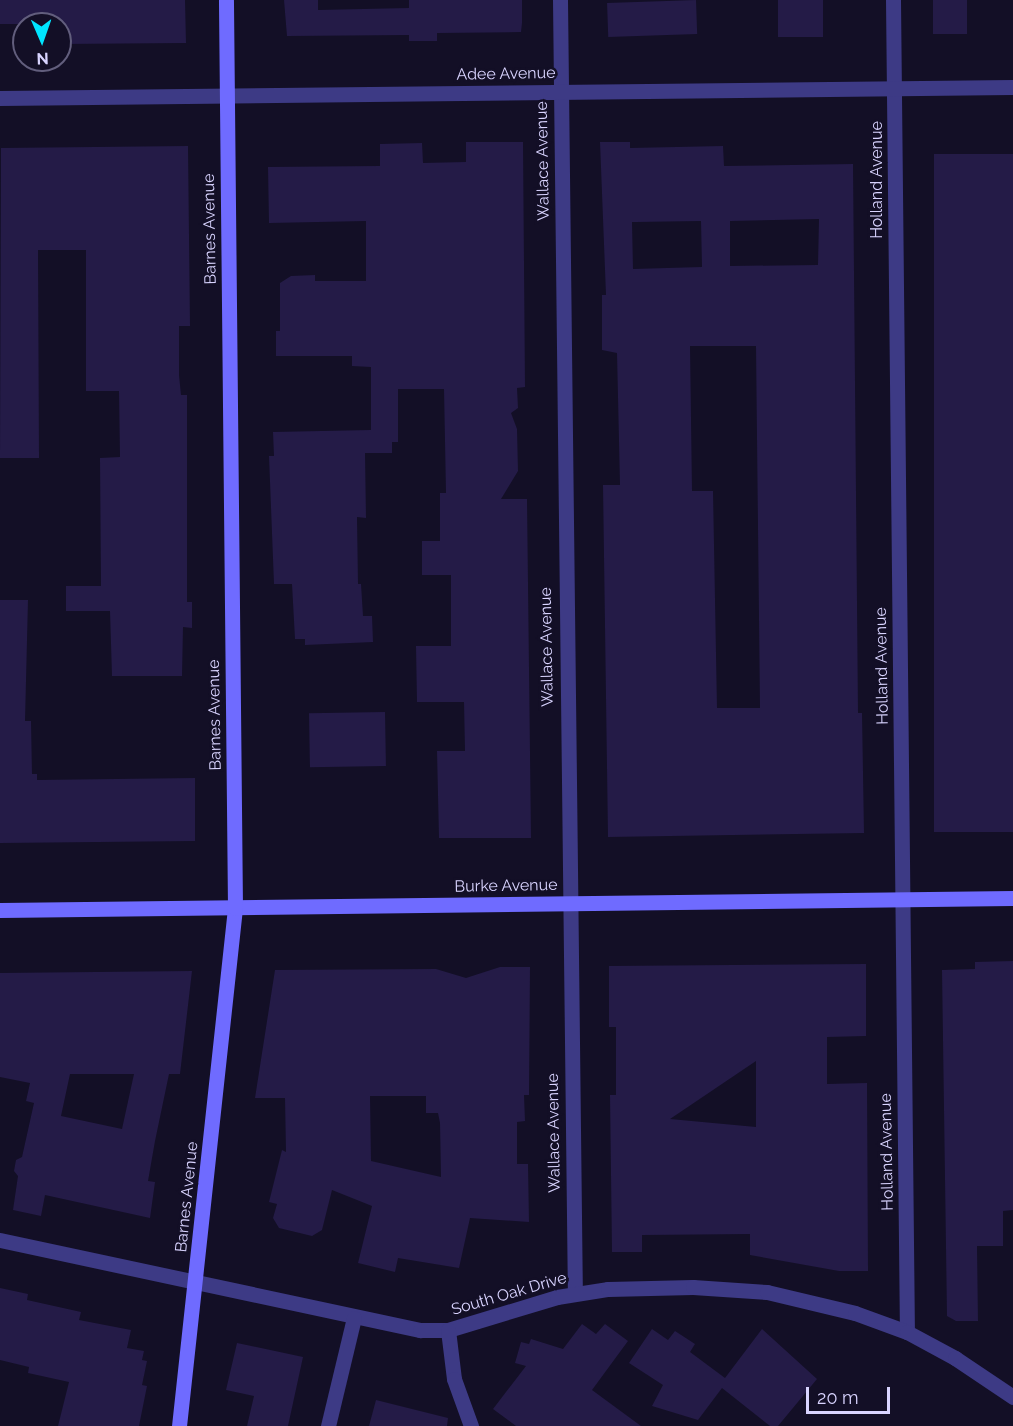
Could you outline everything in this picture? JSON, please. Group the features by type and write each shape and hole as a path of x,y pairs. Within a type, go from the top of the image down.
{"street":[{"name":"Barnes Avenue","path":"179,1426 235,908 226,0"},
{"name":"Wallace Avenue","path":"560,0 567,903 575,1293"},
{"name":"Holland Avenue","path":"893,0 907,1332"},
{"name":"Adee Avenue","path":"0,98 1013,87"},
{"name":"Burke Avenue","path":"0,910 1013,898"},
{"name":"South Oak Drive","path":"0,1240 399,1328 448,1330 575,1293 630,1287 742,1289 827,1305 907,1332 955,1358 1013,1397"},
{"path":"328,1426 354,1318"},
{"path":"448,1330 454,1379 471,1426"}],"building":[{"path":"0,0 185,0 186,43 72,44 72,12 12,12 12,24 0,24"},
{"path":"284,0 318,0 318,10 409,8 409,0 522,0 521,32 437,33 437,41 409,41 409,35 287,36"},
{"path":"696,0 697,34 608,37 607,3"},
{"path":"778,0 823,0 823,37 778,37"},
{"path":"933,0 967,0 967,34 933,34"},
{"path":"466,142 523,142 525,387 517,388 518,408 511,413 517,429 518,471 501,499 527,499 531,838 439,838 437,751 465,751 464,702 417,702 416,646 451,646 451,575 422,575 422,541 440,541 440,493 446,493 444,389 398,389 398,442 392,442 392,453 365,453 366,518 357,517 358,584 361,584 363,616 372,616 373,642 305,645 305,639 295,639 292,584 274,584 269,456 274,456 273,432 371,430 371,367 352,366 352,356 276,356 276,331 280,331 280,283 291,276 315,275 315,281 366,281 366,221 269,223 268,167 380,166 380,144 422,143 423,163 466,162"},
{"path":"600,142 630,142 630,148 723,146 724,166 853,164 858,713 862,713 864,833 608,837 603,485 620,485 617,353 602,350 602,295 606,295","holes":["819,219 818,265 730,266 730,221","701,221 702,267 633,269 632,222","690,346 756,346 760,708 717,708 713,491 692,491"]},
{"path":"188,146 190,326 179,326 179,375 181,395 187,395 187,602 192,602 192,628 183,627 182,676 112,676 110,611 66,611 66,586 101,586 100,458 120,457 119,391 86,391 86,250 38,250 39,458 0,458 1,148"},
{"path":"934,154 1013,154 1013,832 934,832"},
{"path":"0,600 28,600 25,721 31,721 32,774 37,774 37,780 195,778 195,841 0,843"},
{"path":"385,712 386,766 310,767 309,713"},
{"path":"1013,961 1013,1210 1003,1211 1003,1246 977,1246 978,1321 956,1321 947,1316 942,970 975,969 975,962"},
{"path":"866,964 866,1036 827,1037 827,1084 867,1083 868,1271 839,1271 750,1255 750,1234 642,1235 642,1252 612,1252 610,1095 616,1095 616,1027 609,1027 609,966","holes":["756,1061 756,1127 670,1119"]},
{"path":"500,967 530,967 529,1095 524,1095 525,1121 517,1122 517,1164 528,1164 529,1222 470,1218 459,1268 398,1258 395,1272 358,1263 372,1206 332,1190 322,1230 312,1236 279,1228 273,1218 277,1204 269,1202 282,1150 286,1152 285,1098 255,1098 275,970 436,969 466,978","holes":["370,1096 426,1096 426,1113 438,1113 440,1123 441,1177 371,1161"]},
{"path":"192,971 180,1074 169,1074 148,1181 155,1182 150,1218 45,1195 41,1216 13,1210 18,1176 14,1171 16,1160 22,1157 34,1103 26,1101 30,1083 0,1077 0,973","holes":["70,1074 134,1074 122,1129 61,1116"]},
{"path":"0,1288 28,1294 27,1300 81,1312 79,1320 131,1330 127,1348 144,1351 142,1360 147,1361 142,1385 147,1386 139,1426 58,1426 69,1382 28,1373 29,1367 0,1360"},
{"path":"582,1324 596,1334 605,1324 628,1341 592,1390 641,1426 516,1426 493,1409 526,1366 515,1363 521,1342 529,1344 531,1339 563,1349"},
{"path":"652,1329 668,1340 675,1331 695,1344 690,1352 725,1378 762,1329 817,1379 778,1426 770,1426 722,1388 698,1420 652,1406 663,1385 629,1363"},
{"path":"237,1343 303,1357 288,1426 247,1426 254,1396 226,1390"},
{"path":"376,1400 448,1418 447,1426 369,1426"}]}
